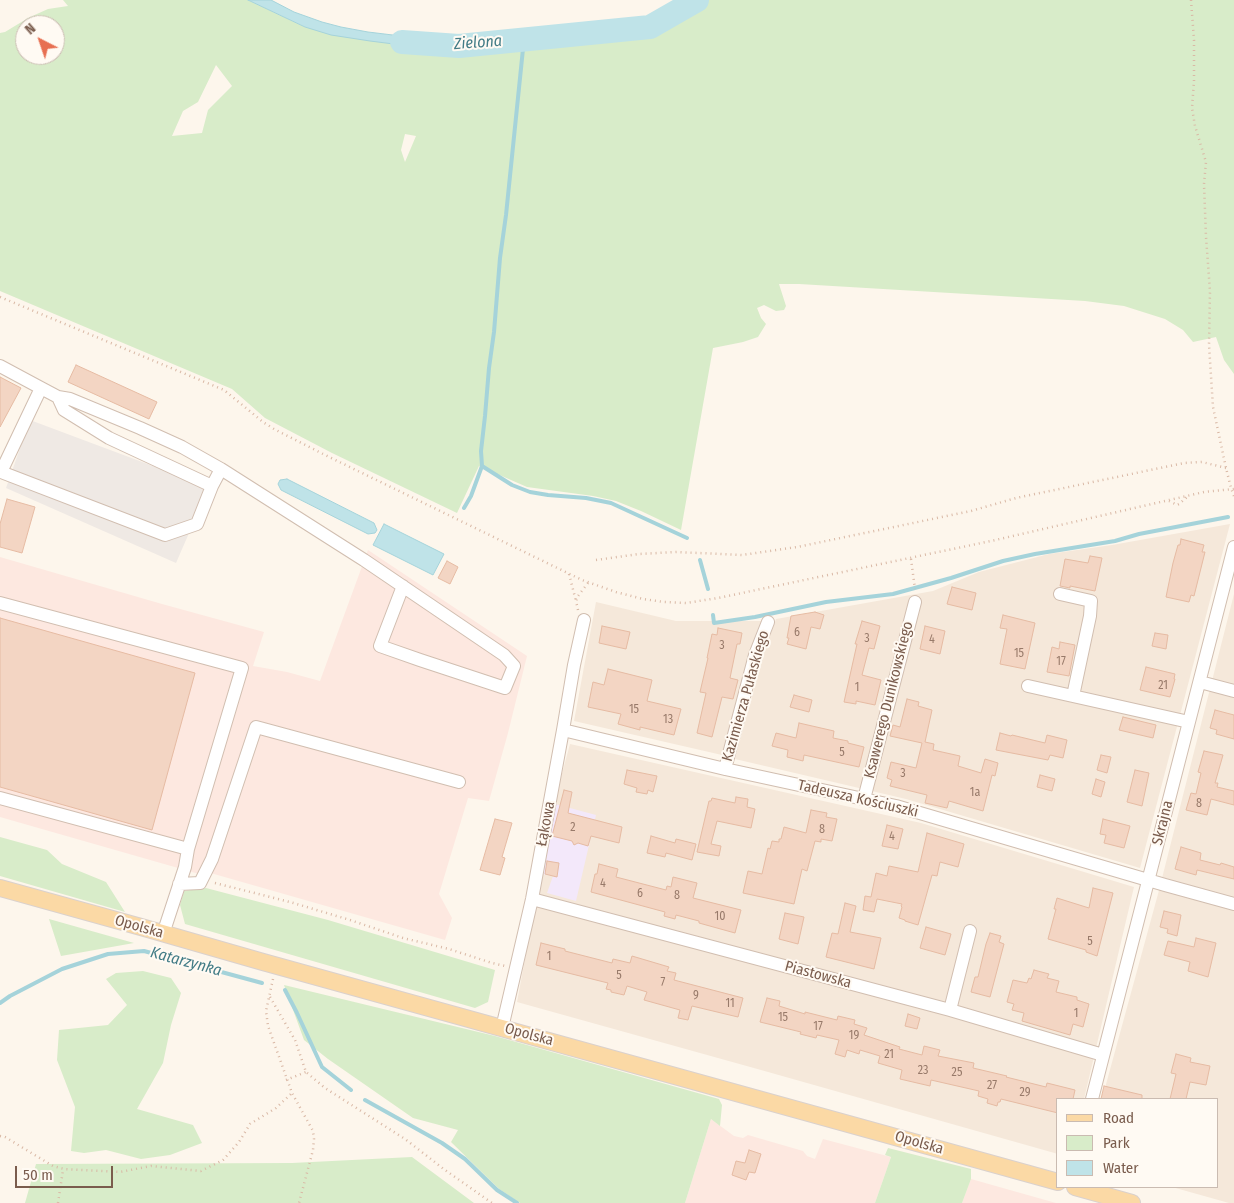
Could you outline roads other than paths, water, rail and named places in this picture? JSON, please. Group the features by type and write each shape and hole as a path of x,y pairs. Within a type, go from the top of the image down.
{"main road":[{"name":"Opolska","path":"0,888 1056,1181"},
{"path":"1078,1188 1112,1200 1131,1203"}],"street":[{"path":"0,366 58,397 70,399 182,447 221,469 364,560 403,586 504,655 514,666 505,688 380,646 403,586"},
{"path":"41,388 1,474 165,535 197,524 221,469"},
{"path":"58,397 64,410 109,438 212,486"},
{"name":"Skrajna","path":"1092,1098 1234,547"},
{"path":"1060,594 1091,601 1090,616 1073,696"},
{"name":"Ksawerego Dunikowskiego","path":"864,799 915,596"},
{"path":"0,603 242,668 188,849 185,867 163,934"},
{"name":"Łąkowa","path":"502,1028 532,899 574,665 584,620"},
{"name":"Kazimierza Pułaskiego","path":"725,769 755,655 768,622"},
{"path":"1200,682 1234,691"},
{"path":"1028,686 1189,722"},
{"path":"179,884 200,883 212,859 256,727 460,782"},
{"name":"Tadeusza Kościuszki","path":"563,730 725,769 896,806 1149,881 1234,904"},
{"path":"0,798 188,849"},
{"name":"Piastowska","path":"532,899 950,1010 1103,1055"},
{"path":"950,1010 970,932"}],"water":[{"path":"248,0 271,0 294,12 341,27 434,40 433,49 331,35 305,27"},
{"path":"287,479 374,523 377,530 375,533 368,534 281,490 278,484 280,480"},
{"path":"384,524 444,554 433,575 373,545"}],"waterway":[{"name":"Zielona","path":"402,42 459,46 650,27 697,0"},
{"path":"464,508 471,496 482,466 481,451 489,368 524,39"},
{"path":"482,466 512,485 530,492 586,498 611,503 687,538"},
{"path":"713,615 714,623 755,617 826,602 893,594 1003,561 1115,541 1139,534 1228,517"},
{"path":"700,560 708,589"},
{"name":"Katarzynka","path":"0,1003 62,969 108,954 144,951 262,983"},
{"name":"Katarzynka","path":"285,990 322,1067 351,1090"},
{"name":"Katarzynka","path":"365,1100 442,1143 465,1159 497,1190 517,1203"}]}
